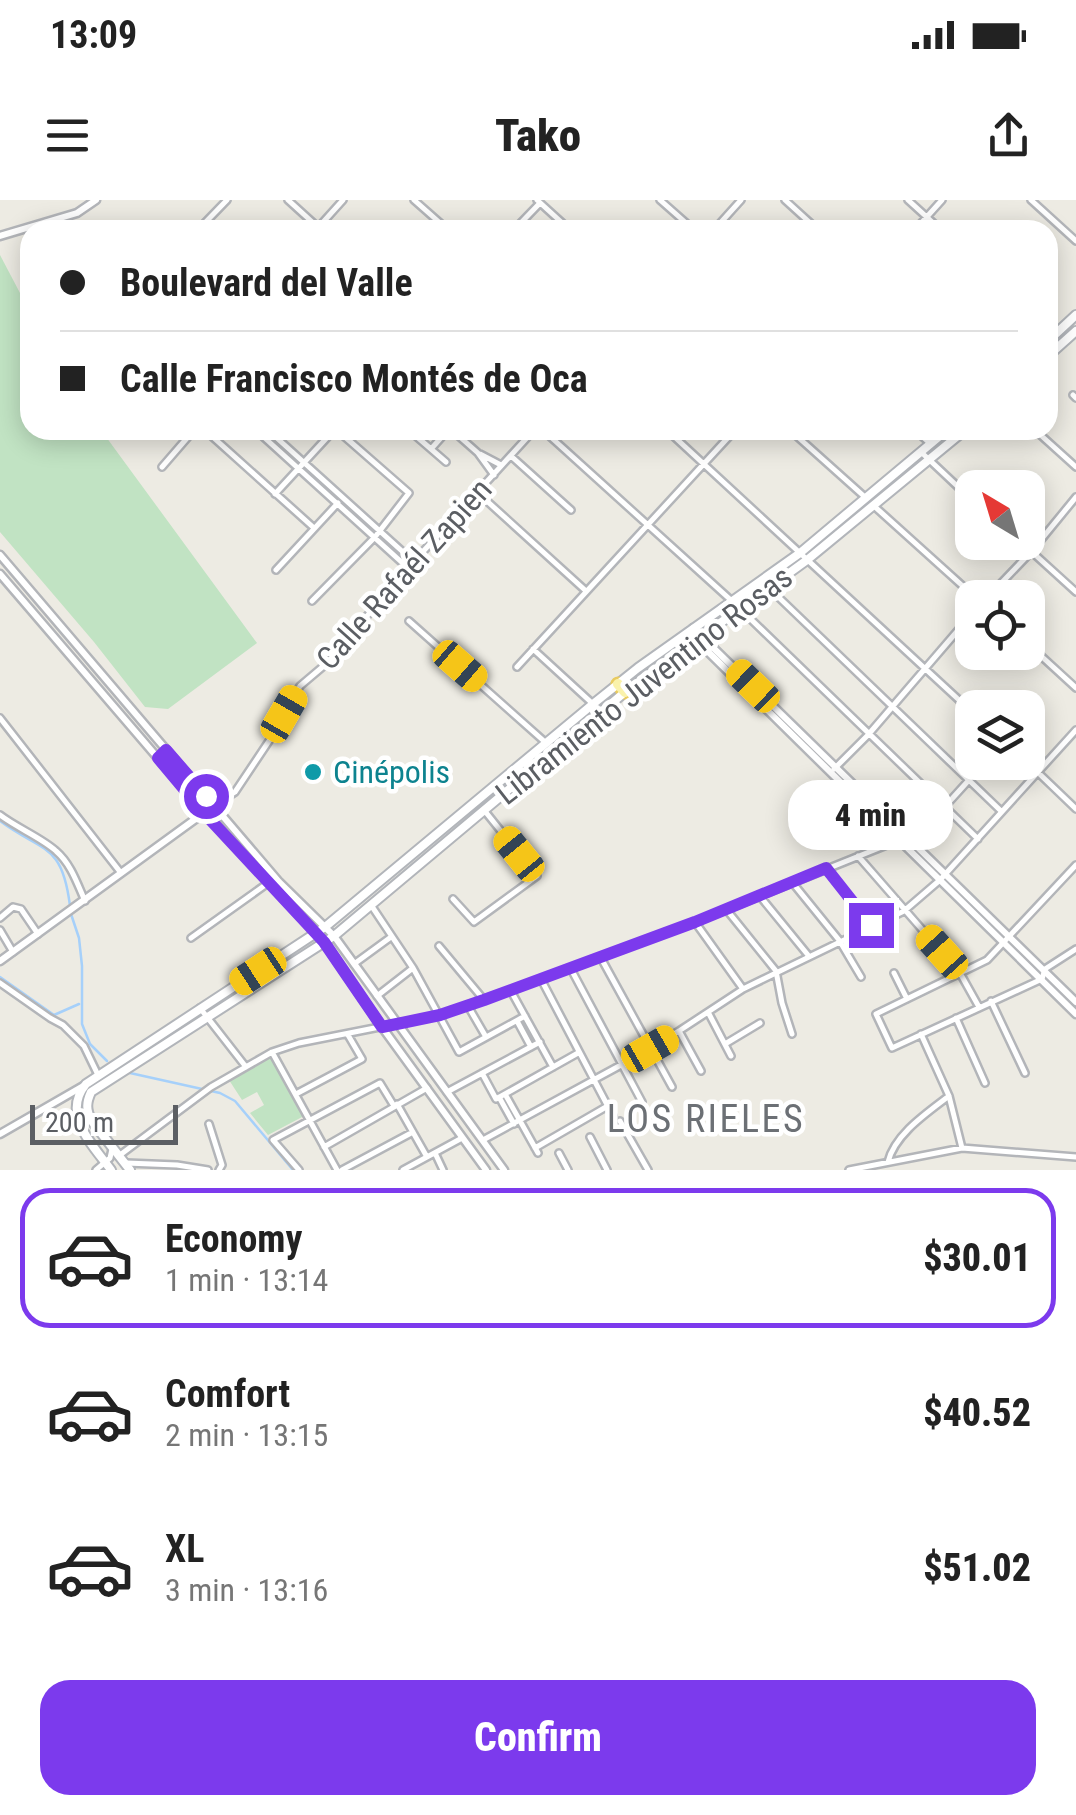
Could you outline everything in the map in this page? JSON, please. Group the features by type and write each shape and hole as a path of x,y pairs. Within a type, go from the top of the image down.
{"main road":[{"name":"Libramiento Juventino Rosas","path":"125,1163 87,1111 91,1092 334,936 691,630 769,588 866,497 935,440"},
{"name":"Libramiento Juventino Rosas","path":"86,1084 325,927 592,704 699,639 736,606 874,506 954,440"},
{"path":"86,1084 78,1093 76,1114 108,1166"}],"street":[{"path":"54,220 78,213 96,200"},
{"path":"208,220 228,200"},
{"path":"288,200 309,220"},
{"path":"326,220 343,200"},
{"path":"414,200 437,220"},
{"path":"660,200 683,220"},
{"path":"723,220 740,200"},
{"path":"784,200 807,220"},
{"path":"908,200 929,220"},
{"path":"923,220 942,200"},
{"path":"1031,200 1053,220"},
{"path":"523,220 540,201 560,220"},
{"path":"162,467 185,440"},
{"path":"215,440 314,528"},
{"path":"269,440 377,534 408,568"},
{"path":"278,440 338,503 414,562"},
{"path":"275,494 326,440"},
{"path":"312,602 377,534 409,493 348,440"},
{"path":"422,440 446,462"},
{"path":"431,449 440,440"},
{"path":"462,440 502,466"},
{"name":"Calle Rafaél Zapien","path":"0,961 235,792 300,686 326,664 525,440"},
{"path":"554,440 736,606 978,838"},
{"path":"678,440 955,696"},
{"path":"516,667 726,440"},
{"path":"801,440 956,580"},
{"path":"926,440 931,444"},
{"path":"1046,440 1076,467"},
{"path":"921,452 955,485"},
{"path":"478,453 494,475"},
{"path":"511,456 571,510"},
{"path":"477,492 586,591"},
{"path":"1045,535 1076,497"},
{"path":"276,570 338,503"},
{"path":"0,555 279,882 334,936 504,1170"},
{"path":"1004,580 1023,560"},
{"path":"1040,560 1076,592"},
{"path":"0,574 204,813 324,942 486,1170"},
{"path":"769,588 955,767"},
{"path":"409,621 545,742"},
{"path":"691,630 1007,940 1076,1014"},
{"path":"834,769 955,634"},
{"path":"533,649 592,704"},
{"path":"72,658 81,650"},
{"path":"1045,660 1076,688"},
{"path":"0,718 122,874"},
{"path":"1045,763 1076,730"},
{"path":"158,758 166,750"},
{"path":"910,845 969,780 1001,811"},
{"path":"483,1140 650,1049 743,989 904,910 942,877 1030,780"},
{"path":"1045,780 1076,809"},
{"path":"453,899 474,922 537,876 476,799"},
{"path":"0,815 55,850 71,870 81,904"},
{"path":"125,1163 204,1092 272,1052 299,1042 348,1035 468,1006 695,922 902,837"},
{"path":"242,852 255,853"},
{"path":"858,856 960,973 980,1007"},
{"path":"1076,866 987,960 876,1014 892,1048 1042,979 1045,969 1076,949"},
{"path":"826,868 871,925"},
{"path":"191,938 268,882"},
{"path":"792,882 840,940 861,977"},
{"path":"759,895 808,956"},
{"path":"371,904 413,968 459,1052 525,1016"},
{"path":"2,915 14,908 21,909 38,934"},
{"path":"726,908 776,972 792,1034"},
{"path":"695,922 743,989"},
{"path":"0,930 13,952"},
{"path":"354,964 392,937"},
{"path":"1007,940 1074,997"},
{"path":"439,946 484,1000"},
{"path":"601,958 672,1086"},
{"path":"377,996 413,968"},
{"path":"571,969 642,1102"},
{"path":"894,973 908,999"},
{"path":"541,979 613,1116"},
{"path":"0,983 63,1025 84,1046 98,1076"},
{"path":"511,990 553,1068"},
{"path":"991,1001 1025,1073"},
{"path":"468,1006 486,1037"},
{"path":"200,1008 246,1068"},
{"path":"708,1012 731,1056"},
{"path":"956,1018 985,1082"},
{"path":"517,1020 531,1047"},
{"path":"724,1044 760,1023"},
{"path":"679,1032 701,1071"},
{"path":"921,1034 949,1096 962,1148"},
{"path":"296,1094 362,1058 348,1035"},
{"path":"447,1092 540,1042"},
{"path":"272,1052 340,1170 412,1132"},
{"path":"500,1097 578,1053"},
{"path":"482,1073 536,1150 607,1106"},
{"path":"299,1170 273,1140 380,1083 427,1157"},
{"path":"0,1134 86,1084"},
{"path":"324,1146 427,1088"},
{"path":"888,1162 891,1149 921,1117 949,1096"},
{"path":"620,1121 648,1170"},
{"path":"210,1124 222,1164 220,1170"},
{"path":"590,1137 608,1170"},
{"path":"403,1170 462,1138"},
{"path":"96,1170 108,1166 112,1147"},
{"path":"850,1170 962,1148 1076,1157"},
{"path":"435,1152 443,1170"},
{"path":"556,1170 567,1168 559,1153"},
{"path":"362,1159 368,1170"},
{"path":"125,1163 208,1170"}],"green space":[{"path":"0,255 20,293 20,440 108,440 257,643 168,709 145,707 0,532"},
{"path":"270,1055 304,1116 268,1135 250,1113 264,1105 257,1092 242,1100 229,1080"}],"waterway":[{"path":"0,821 56,859 70,906"},
{"path":"71,914 82,966 82,1024 90,1044 107,1061"},
{"path":"0,977 54,1015 79,1004"},
{"path":"130,1073 220,1093 235,1101 293,1170"}],"place":[{"name":"Cinépolis","path":"313,772"}],"district":[{"name":"LOS RIELES","path":"706,1119"}],"route":[{"path":"206,796 166,750 158,758 324,942 382,1027 440,1015 484,1000 695,922 826,868 871,925"}]}
